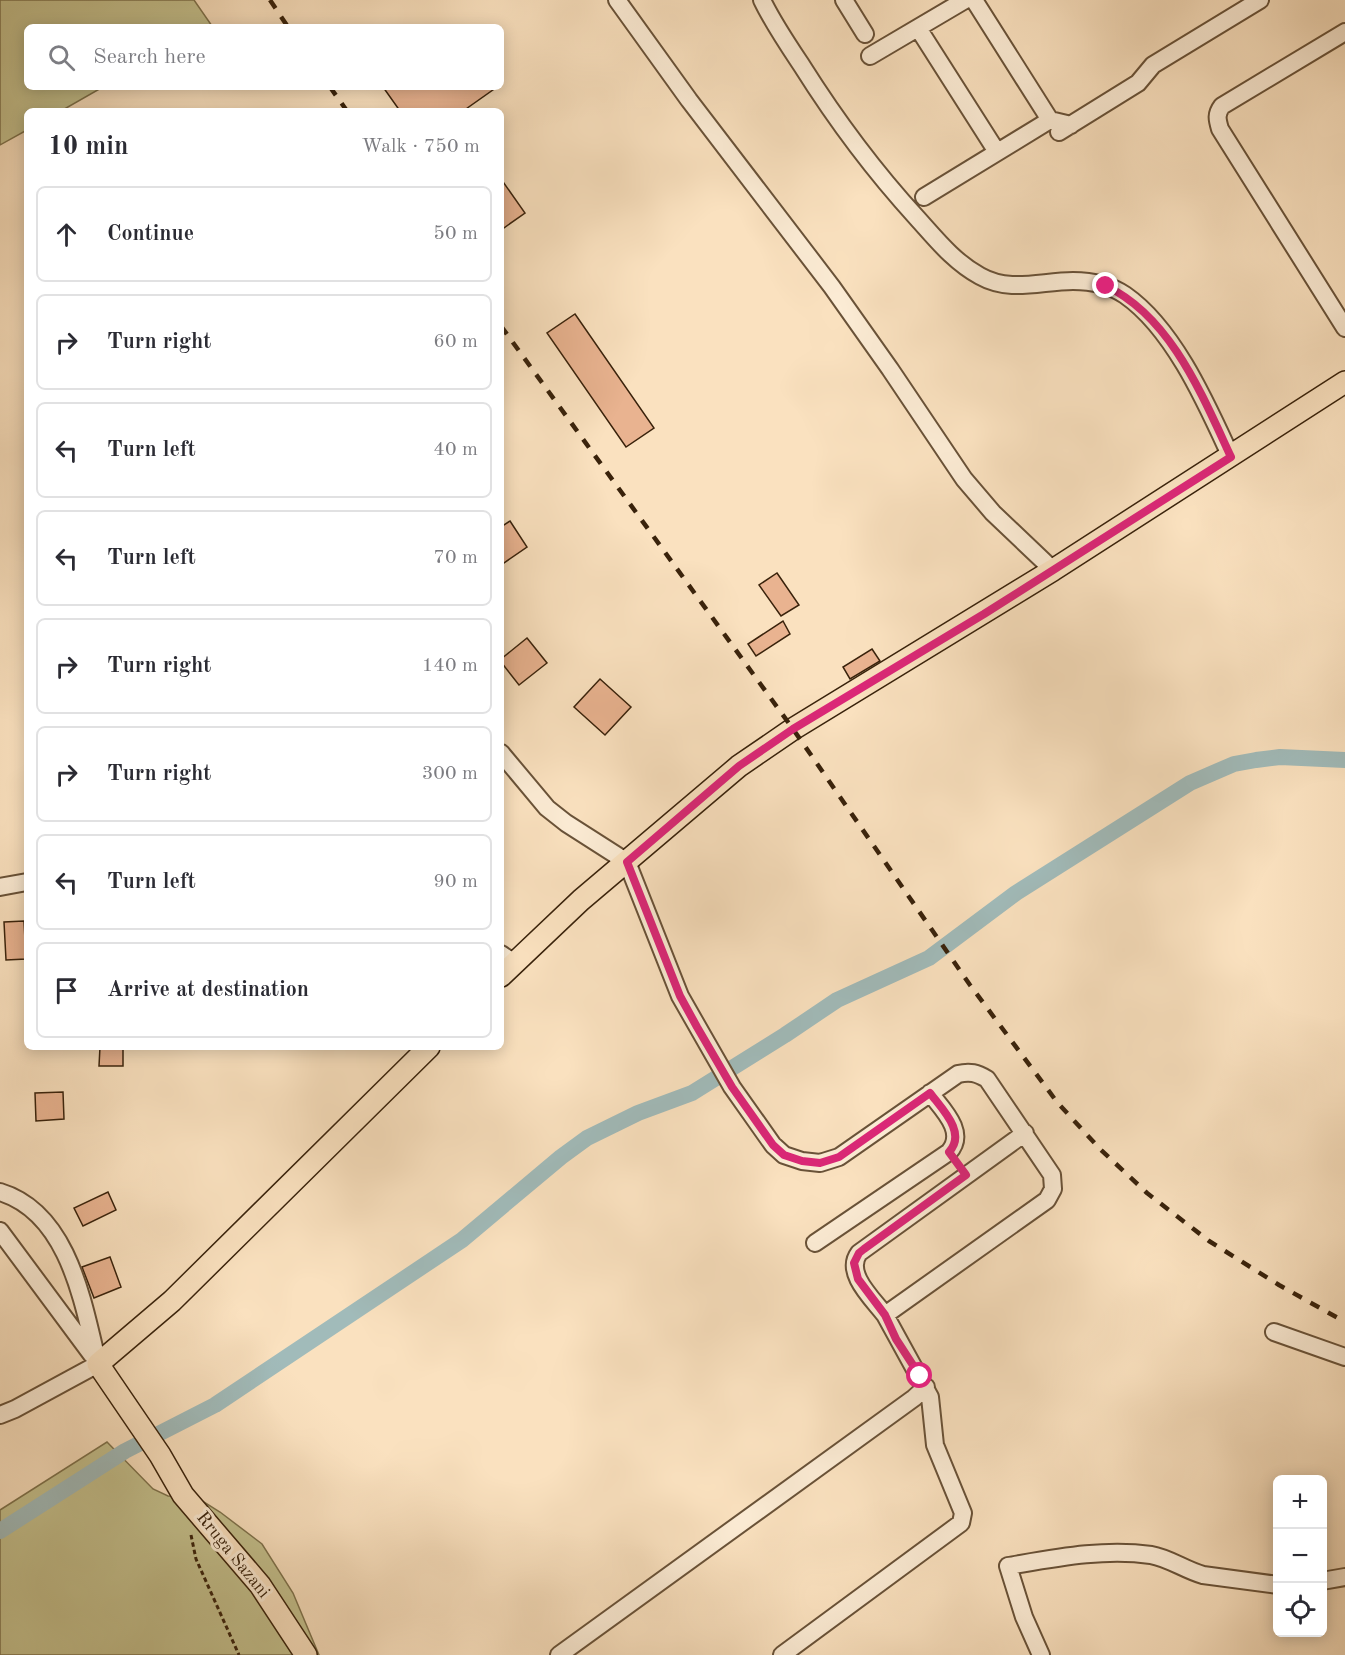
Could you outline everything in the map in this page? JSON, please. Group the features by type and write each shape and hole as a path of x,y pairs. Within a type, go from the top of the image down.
{"main road":[{"path":"505,964 739,766 793,729 1053,570 1345,382"},
{"path":"98,1364 172,1301 426,1050"},
{"name":"Rruga Sazani","path":"98,1364 160,1455 183,1495 260,1585 306,1655"}],"street":[{"path":"617,0 689,100 832,288 964,479 993,513 1053,570"},
{"path":"762,0 824,101 891,190 940,245 979,276 995,284 1014,286 1087,281 1106,286 1125,295 1145,313 1172,346 1202,393 1231,457"},
{"path":"844,0 865,34"},
{"path":"870,56 965,0"},
{"path":"974,0 1060,125"},
{"path":"924,197 997,152 1060,125 1138,83 1153,65 1260,0"},
{"path":"918,28 997,152"},
{"path":"1345,32 1222,106 1217,112 1217,120 1220,129 1345,328"},
{"path":"504,757 548,808 566,823 627,862 680,996 732,1087 773,1145 784,1155 802,1161 820,1163 839,1157 958,1074 968,1071 987,1078 1024,1132 1052,1175 1053,1189 1047,1200 885,1315"},
{"path":"0,887 24,883"},
{"path":"815,1243 949,1152 955,1143 954,1127 930,1093"},
{"path":"782,1655 961,1523 963,1513 935,1444 933,1409 926,1387 896,1339 885,1315 855,1273 854,1263 855,1258 864,1249 1024,1132"},
{"path":"949,1152 966,1175"},
{"path":"0,1192 14,1196 28,1205 42,1220 67,1256 79,1291 98,1364"},
{"path":"0,1231 98,1364"},
{"path":"1274,1332 1345,1357"},
{"path":"0,1415 98,1364"},
{"path":"559,1655 914,1398 926,1387"},
{"path":"1041,1655 1024,1617 1008,1566 1100,1553 1151,1555 1203,1575 1273,1584"},
{"path":"1327,1580 1345,1577"}],"path":[{"path":"190,1527 196,1559 239,1655"}],"shaded area":[{"path":"0,0 194,0 211,24 24,24 24,90 98,90 66,108 24,108 24,132 0,145"},
{"path":"107,1442 153,1489 168,1496 196,1497 262,1544 293,1593 319,1655 0,1655 0,1510"}],"building":[{"path":"385,90 493,90 467,108 398,108"},
{"path":"504,183 525,213 504,228"},
{"path":"575,314 654,428 626,447 547,333"},
{"path":"510,521 527,547 504,563 504,525"},
{"path":"777,573 799,605 781,616 759,585"},
{"path":"783,621 790,634 756,656 748,644"},
{"path":"527,638 547,663 519,685 504,666 504,657"},
{"path":"872,649 880,661 850,679 843,667"},
{"path":"600,679 631,707 605,735 574,707"},
{"path":"24,921 24,959 6,960 4,922"},
{"path":"100,1050 123,1050 123,1066 99,1066"},
{"path":"63,1092 64,1119 36,1121 35,1093"},
{"path":"108,1192 116,1210 83,1226 74,1208"},
{"path":"110,1257 121,1287 94,1298 82,1267"}],"waterway":[{"path":"0,1531 125,1451 215,1405 462,1240 587,1138 638,1113 692,1093 837,1000 929,958 1016,893 1190,783 1234,764 1256,760 1280,757 1345,760"}],"railway":[{"path":"270,0 286,24"},
{"path":"332,90 345,108"},
{"path":"504,330 793,729 970,985 1057,1102 1100,1149 1147,1193 1209,1241 1279,1285 1345,1322"}],"route":[{"path":"920,1376 896,1339 885,1315 858,1279 854,1263 855,1258 864,1249 966,1175 949,1152 954,1148 956,1135 954,1127 930,1093 839,1157 820,1163 802,1161 784,1155 773,1145 732,1087 680,996 627,862 739,766 793,729 984,614 1231,457 1202,393 1172,346 1145,313 1125,295 1106,286"}]}
